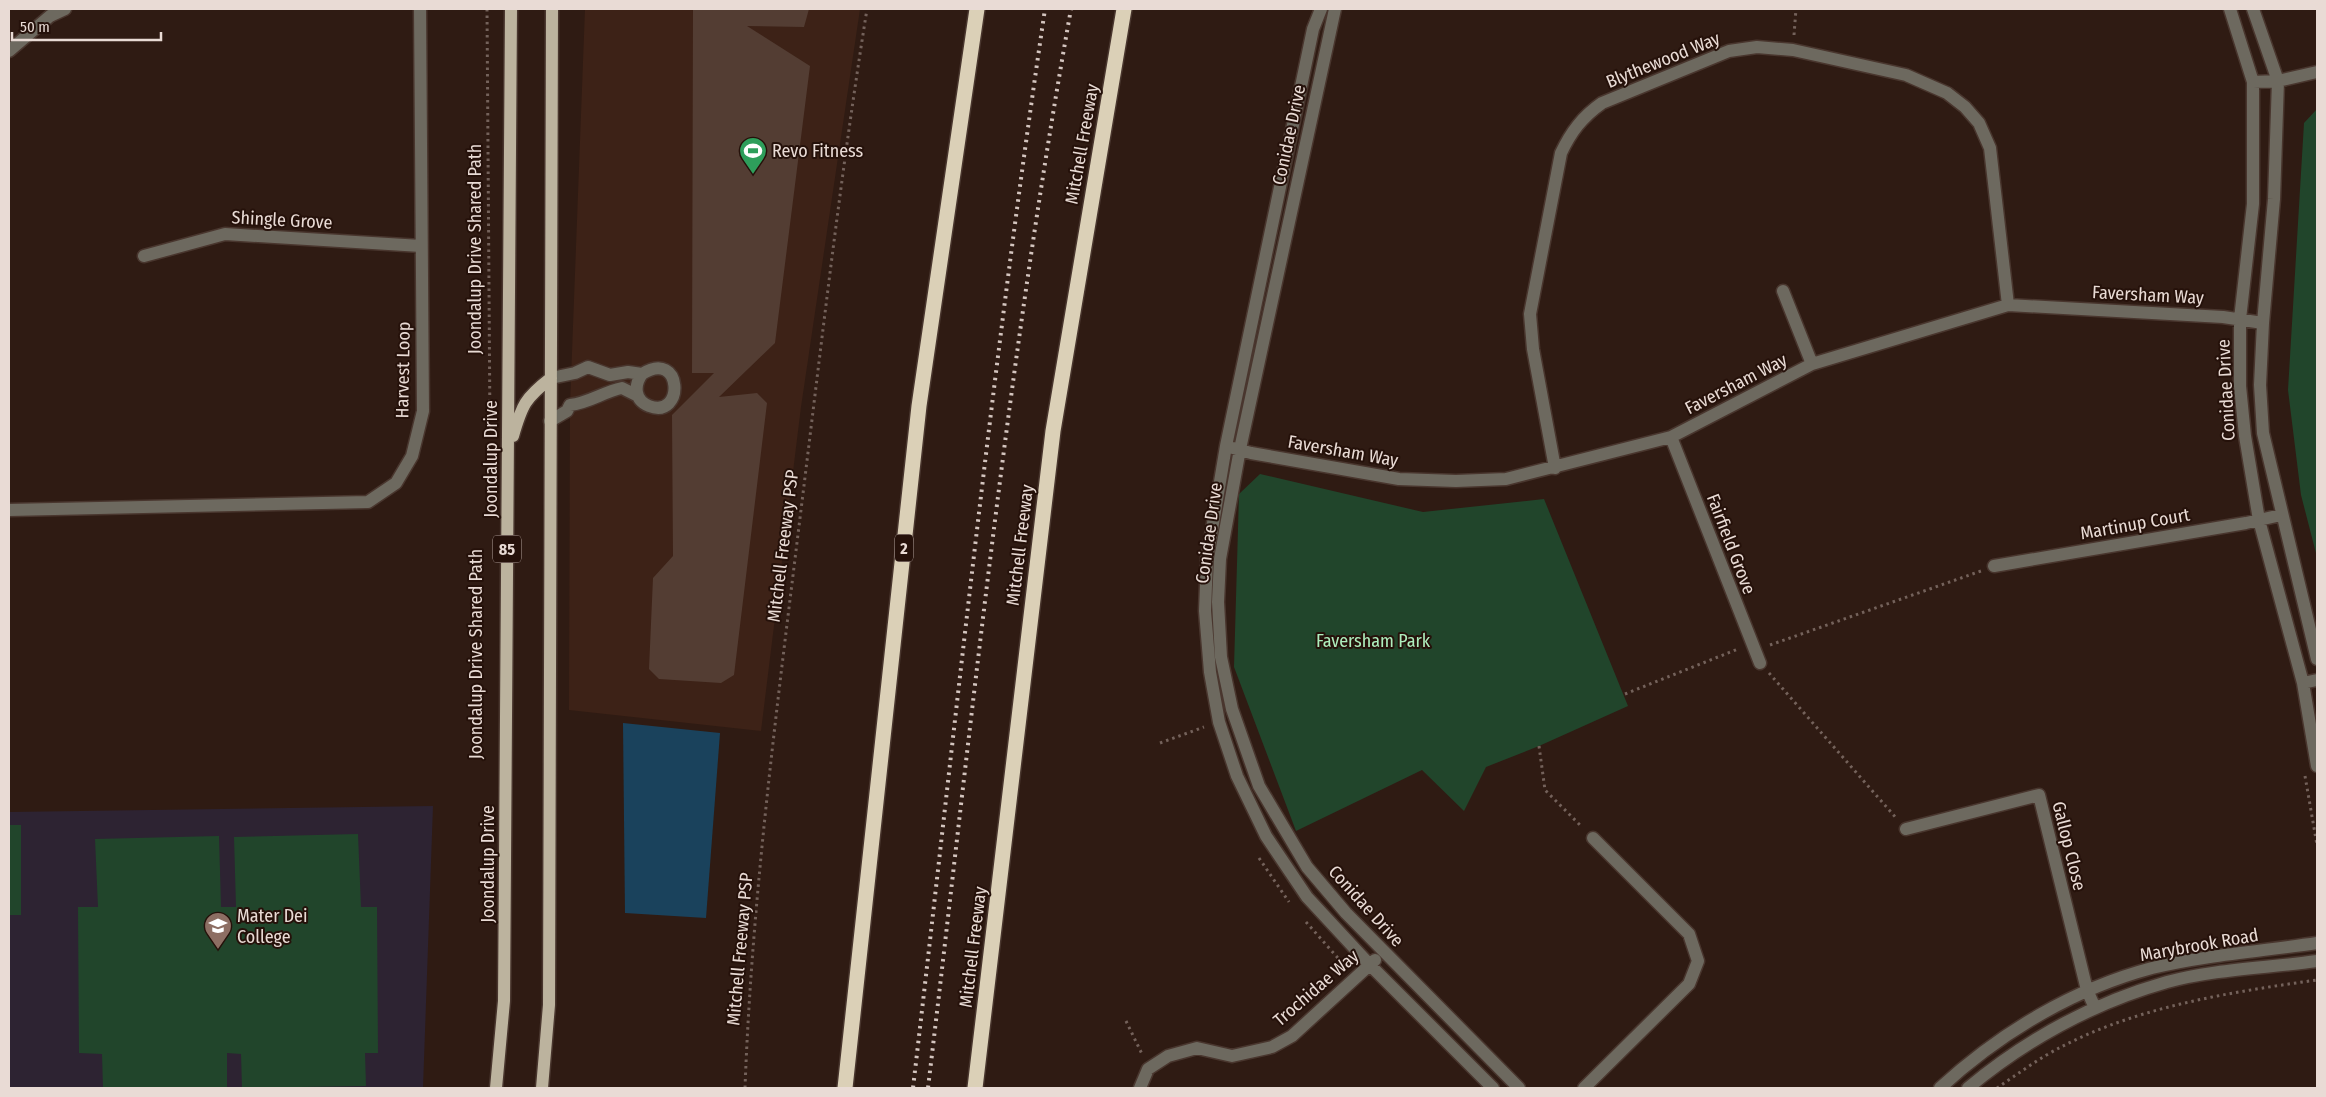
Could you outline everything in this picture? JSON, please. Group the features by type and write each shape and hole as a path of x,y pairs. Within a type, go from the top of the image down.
{"highway":[{"name":"2","path":"845,1088 919,406 977,9"},
{"name":"Mitchell Freeway","path":"975,1088 1052,431 1124,9"}],"main road":[{"name":"Joondalup Drive","path":"496,1088 504,1001 511,9"},
{"path":"542,1088 549,1005 552,9"},
{"path":"508,450 524,402 531,393 551,378"}],"street":[{"path":"9,51 50,16 65,9"},
{"name":"Harvest Loop","path":"9,510 368,502 396,483 412,456 423,411 420,9"},
{"name":"Conidae Drive","path":"1321,9 1313,29 1226,446 1204,586 1210,672 1218,722 1237,776 1266,836 1307,896 1370,965 1493,1088"},
{"name":"Conidae Drive","path":"1335,9 1240,449 1220,559 1218,602 1221,657 1232,709 1259,786 1292,845 1307,867 1346,913 1383,952 1519,1088"},
{"name":"Conidae Drive","path":"2230,9 2253,82 2253,204 2240,319 2241,396 2245,436 2259,520 2303,683 2317,766"},
{"name":"Conidae Drive","path":"2252,9 2278,80 2274,199 2263,323 2260,385 2263,433 2281,515 2317,659"},
{"name":"Blythewood Way","path":"1555,468 1533,349 1530,314 1561,153 1572,130 1602,103 1729,51 1757,47 1793,50 1906,75 1947,93 1965,107 1978,124 1990,148 2008,305"},
{"path":"2253,82 2278,80 2317,72"},
{"name":"Shingle Grove","path":"144,256 224,234 421,246"},
{"path":"1783,291 1812,364"},
{"name":"Faversham Way","path":"1226,446 1399,479 1506,479 1671,437 1812,364 2008,305 2240,319 2263,323"},
{"path":"551,378 575,373 588,367 610,375 628,372 642,374"},
{"path":"550,421 567,410 570,405 584,404 606,392 622,388 638,396 649,406 654,408 664,406 672,400 676,390 674,380 668,372 660,368 650,368 642,374 636,388 638,396"},
{"name":"Fairfield Grove","path":"1671,437 1760,663"},
{"name":"Martinup Court","path":"1994,566 2281,515"},
{"path":"2303,683 2317,680"},
{"name":"Gallop Close","path":"1906,829 2039,795 2088,990 2095,1008"},
{"path":"1584,1088 1689,984 1698,961 1689,934 1593,838"},
{"name":"Marybrook Road","path":"1940,1088 1965,1065 2001,1039 2037,1016 2088,990 2151,968 2174,963 2317,943"},
{"name":"Trochidae Way","path":"1148,1069 1168,1056 1197,1048 1232,1056 1272,1047 1292,1036 1383,952"},
{"name":"Marybrook Road","path":"1968,1088 2039,1036 2095,1008 2168,982 2317,961"},
{"path":"1140,1088 1148,1069"}],"path":[{"name":"Joondalup Drive Shared Path","path":"487,9 490,434"},
{"name":"Mitchell Freeway PSP","path":"744,1088 753,942 775,719 833,254 867,9"},
{"path":"1793,50 1796,9"},
{"path":"1625,694 1753,647 1994,566"},
{"path":"1760,663 1906,829"},
{"path":"1160,743 1218,722"},
{"path":"1539,746 1545,790 1593,838"},
{"path":"1997,1088 2060,1047 2117,1023 2198,999 2317,980"},
{"path":"1126,1021 1148,1069"}],"shaded area":[{"path":"585,9 860,9 801,407 761,731 569,710 570,405"},
{"name":"Mater Dei College","path":"433,806 423,1088 9,1088 9,812"}],"green space":[{"path":"2317,109 2317,557 2301,495 2288,390 2304,123"},
{"name":"Faversham Park","path":"1260,474 1423,512 1544,499 1628,706 1539,746 1486,767 1464,811 1422,770 1296,831 1234,667 1239,494"},
{"path":"9,825 21,825 21,915 9,915"},
{"path":"358,834 361,907 377,907 378,1053 365,1053 366,1086 242,1088 241,1054 227,1053 227,1088 103,1088 102,1054 79,1053 78,907 98,907 95,839 219,836 221,907 236,907 234,837"}],"water":[{"path":"623,723 720,733 706,918 625,913"}],"building":[{"path":"693,9 809,9 804,27 747,26 810,66 775,343 719,397 757,393 767,403 734,675 721,683 659,679 649,669 653,578 673,556 672,415 714,373 692,373"}],"railway":[{"path":"913,1088 991,413 1045,9"},
{"path":"928,1088 975,683 1009,412 1048,143 1071,9"}],"place":[{"name":"Revo Fitness","path":"753,175"},
{"name":"Mater Dei College","path":"218,950"}]}
